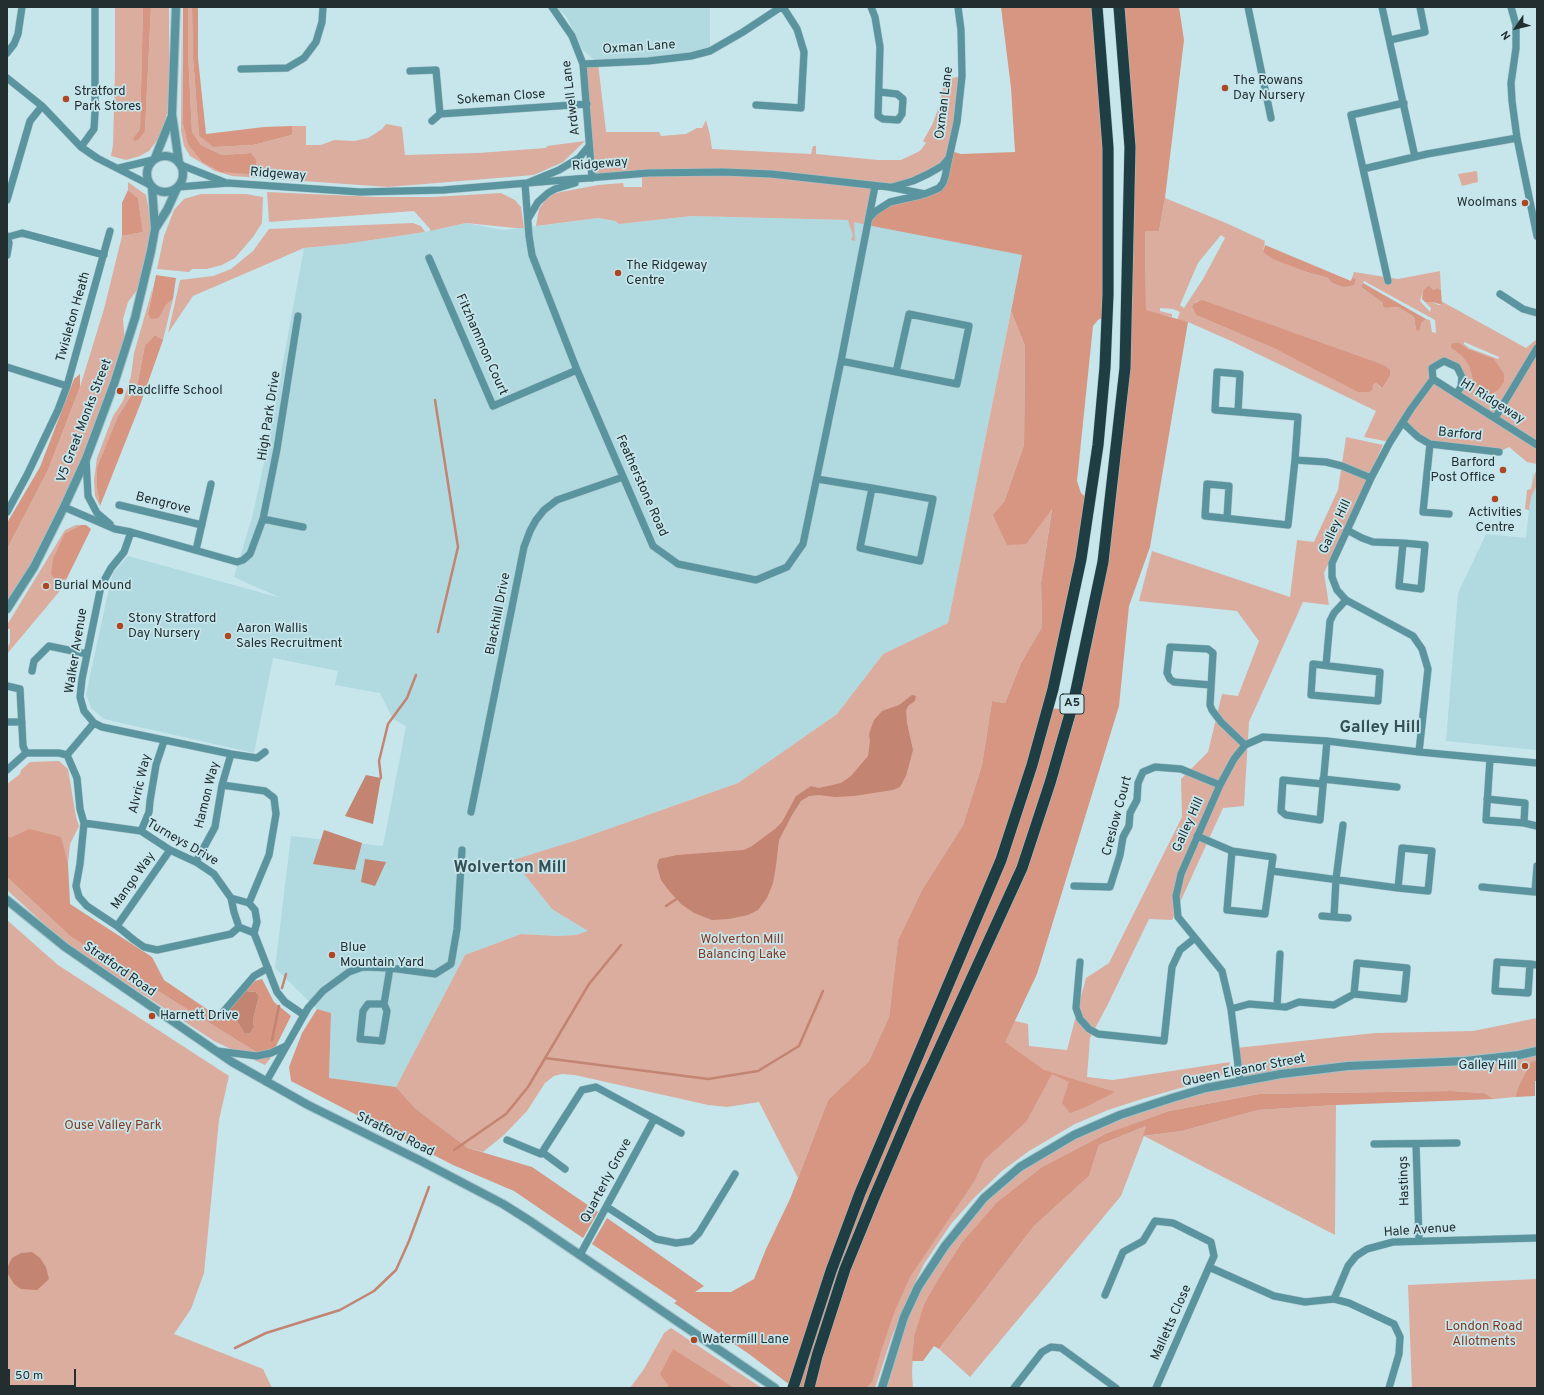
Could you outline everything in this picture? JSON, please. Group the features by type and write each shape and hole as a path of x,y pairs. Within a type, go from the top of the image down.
{"highway":[{"name":"A5","path":"793,1388 831,1271 860,1193 1001,860 1032,765 1053,689 1082,559 1098,445 1105,367 1107,301 1108,148 1097,7"},
{"name":"A5","path":"809,1388 817,1356 846,1269 874,1198 914,1102 1022,868 1050,783 1074,700 1102,562 1125,368 1130,146 1119,7"}],"street":[{"path":"7,53 14,44 18,34 22,7"},
{"path":"81,147 94,129 95,7"},
{"path":"7,78 42,106 81,147 97,158 119,168 161,192 167,193 178,188 183,176 172,114 176,7"},
{"path":"241,69 287,68 304,58 316,42 322,22 323,7"},
{"name":"Ardwell Lane","path":"552,7 572,36 583,64 592,178"},
{"path":"756,105 801,108 804,52 797,29 782,7"},
{"name":"Oxman Lane","path":"583,64 648,61 691,56 710,51 782,7"},
{"path":"871,7 875,17 880,47 880,92 878,116 883,119 898,120 902,114 903,99 897,94 880,92"},
{"name":"Oxman Lane","path":"890,188 913,181 928,174 942,166 949,158 958,122 962,76 961,30 958,7"},
{"path":"1248,7 1271,118"},
{"path":"1382,7 1416,157"},
{"path":"1390,40 1425,32 1420,7"},
{"path":"1511,7 1516,25 1516,48 1511,84 1512,101 1517,138 1537,236"},
{"name":"Sokeman Close","path":"410,72 436,70 440,114"},
{"path":"1388,282 1351,115 1404,103"},
{"name":"Sokeman Close","path":"432,122 440,114 587,104"},
{"path":"7,200 30,122 42,106"},
{"path":"151,186 147,180 147,169 164,139 172,114"},
{"path":"1362,169 1517,138"},
{"name":"Ardwell Lane","path":"525,184 566,166 579,158 589,146"},
{"path":"119,168 166,156 175,159 180,164"},
{"path":"870,217 890,202 925,194 939,188 946,176 949,158"},
{"name":"Ridgeway","path":"180,164 228,183"},
{"name":"Ridgeway","path":"178,188 228,183 360,192 443,190 648,173 723,172 771,174 875,186 925,194"},
{"path":"528,219 538,202 555,189 592,178"},
{"name":"Featherstone Road","path":"525,184 532,255 577,370 653,546 678,564 756,580 787,567 803,544 870,217 875,186"},
{"name":"V5 Great Monks Street","path":"7,609 34,567 64,507 86,459 114,384 134,318 151,251 155,229 151,186"},
{"name":"V5 Great Monks Street","path":"155,229 178,188"},
{"name":"Twisleton Heath","path":"7,512 52,423 67,386 110,231"},
{"path":"7,255 9,243 8,236 22,233 104,255"},
{"name":"Fitzhammon Court","path":"430,258 493,406 577,370"},
{"path":"1500,294 1523,309 1537,313"},
{"path":"841,360 896,372 957,384 969,326 909,314 896,372"},
{"name":"High Park Drive","path":"64,507 115,528 237,562 243,560 250,554 263,519 277,449 298,316"},
{"path":"1495,418 1537,348"},
{"name":"Galley Hill","path":"1419,752 1428,669 1422,649 1413,636 1346,600 1337,590 1332,577 1332,563 1371,478 1390,442 1433,379 1432,368 1444,361 1457,366 1462,377 1461,387 1456,394"},
{"path":"7,367 67,386"},
{"path":"1227,518 1229,486 1207,484 1205,516 1288,525 1295,460 1298,417 1238,412 1215,410 1218,372 1240,374 1238,412"},
{"name":"H1 Ridgeway","path":"1433,379 1537,445"},
{"name":"Barford","path":"1403,423 1418,437 1430,444 1499,452"},
{"path":"1430,444 1422,512 1449,514"},
{"name":"High Park Drive","path":"86,459 88,496 97,513 115,528"},
{"path":"1295,460 1326,462 1342,466 1371,478"},
{"name":"Blackhill Drive","path":"471,812 524,547 530,531 544,510 557,500 624,477"},
{"path":"817,479 872,488 933,499 920,561 860,548 872,488"},
{"name":"Bengrove","path":"196,550 211,484"},
{"name":"Bengrove","path":"119,505 202,525"},
{"path":"263,519 303,527"},
{"path":"1347,530 1362,538 1374,542 1403,544 1425,546 1421,589 1399,586 1403,544"},
{"name":"Walker Avenue","path":"94,723 84,711 80,697 101,586 111,568 124,552 131,532"},
{"path":"1326,665 1330,622 1334,613 1346,600"},
{"path":"32,671 34,661 48,646 88,654"},
{"path":"1211,685 1174,682 1170,679 1167,673 1170,647 1208,649 1213,653 1210,705 1221,722 1245,745"},
{"path":"1313,664 1326,665 1380,672 1378,700 1311,694 1313,664"},
{"path":"7,686 20,689 23,746 26,753"},
{"path":"7,722 22,722"},
{"path":"67,755 94,723 102,727 231,754 257,758 265,752"},
{"name":"Galley Hill","path":"1240,1082 1231,1009 1222,971 1178,917 1176,896 1181,874 1220,785 1234,759 1245,745 1263,737 1327,741 1419,752 1537,763"},
{"name":"Alvric Way","path":"141,831 149,812 156,765 164,741"},
{"path":"1327,741 1323,782 1320,820 1286,816 1281,811 1283,780 1323,782 1397,787"},
{"path":"7,770 26,753 59,753 67,755"},
{"name":"Hamon Way","path":"196,862 216,827 222,784 231,754"},
{"path":"67,755 77,778 80,808 84,823 76,886 79,896 88,906 144,946 156,950 231,934 239,927 254,933"},
{"path":"1490,759 1486,820 1524,823 1537,826"},
{"name":"Creslow Court","path":"1074,886 1110,887 1120,855 1123,837 1129,826 1130,813 1137,800 1138,783 1143,772 1155,767 1181,769 1220,785"},
{"path":"222,784 265,791 274,798 276,814 269,856 249,903"},
{"path":"1487,799 1525,803 1524,823"},
{"name":"Turneys Drive","path":"84,823 141,831 170,850 196,862 214,874 231,898 239,927"},
{"path":"1334,917 1336,879 1344,825"},
{"path":"1197,836 1232,851 1273,857 1265,914 1227,910 1232,851"},
{"path":"1272,871 1398,888 1428,891 1432,850 1402,848 1398,888"},
{"name":"Mango Way","path":"117,926 170,850"},
{"path":"266,1082 308,1008 323,991 349,972 363,967 390,968 435,974 451,964 457,929 462,850"},
{"path":"1482,887 1535,892 1537,866"},
{"path":"231,898 249,903 255,910 257,922 254,933 277,992 285,1002 304,1015"},
{"name":"Stratford Road","path":"7,900 65,947 217,1051 266,1082 308,1105 421,1161 503,1204 775,1388"},
{"path":"1322,916 1348,918"},
{"path":"1080,962 1076,1008 1080,1019 1089,1029 1098,1034 1164,1041 1172,967 1180,950 1195,938"},
{"path":"1277,1006 1280,954"},
{"path":"1497,962 1534,964 1528,993 1495,991 1497,962"},
{"path":"1231,1009 1249,1004 1286,1007 1299,1002 1334,1005 1354,994 1404,999 1407,968 1357,963 1354,994"},
{"path":"223,1012 254,976 268,968"},
{"path":"384,1004 368,1004 363,1011 360,1039 382,1041 387,1011 384,1004 390,968"},
{"path":"217,1051 257,1056 271,1053 286,1046"},
{"name":"Queen Eleanor Street","path":"882,1388 904,1317 918,1287 945,1246 984,1198 1020,1167 1074,1135 1120,1114 1199,1090 1281,1074 1348,1066 1464,1060 1519,1055 1537,1051"},
{"path":"542,1152 582,1090 596,1087 681,1133"},
{"name":"Quarterly Grove","path":"580,1255 654,1119"},
{"path":"507,1140 541,1154 542,1152 565,1169"},
{"name":"Hastings","path":"1374,1144 1457,1143"},
{"name":"Hastings","path":"1416,1144 1420,1241"},
{"path":"607,1207 656,1239 676,1243 690,1241 699,1233 735,1174"},
{"name":"Malletts Close","path":"1104,1295 1123,1252 1143,1241 1155,1221 1174,1223 1211,1242 1214,1256 1156,1388"},
{"name":"Hale Avenue","path":"1334,1299 1348,1266 1356,1256 1368,1249 1384,1244 1420,1241 1537,1238"},
{"path":"1209,1267 1274,1296 1304,1302 1334,1299 1349,1303 1394,1324 1400,1337 1399,1348 1389,1388"},
{"path":"1014,1388 1042,1352 1050,1347 1061,1348 1116,1388"}],"shaded area":[{"path":"143,7 151,7 145,131 139,139 134,141 133,138 140,129"},
{"path":"183,7 188,7 188,52 192,132 201,145 222,155 251,153 256,160 256,167 249,174 221,172 202,162 188,145 183,124"},
{"path":"192,7 198,7 198,58 206,134 264,127 292,126 292,135 253,145 213,147 199,136 193,57"},
{"path":"555,7 710,7 710,51 598,63 583,50 566,16"},
{"path":"1001,7 1097,7 1108,148 1107,315 1098,320 1093,326 1077,481 1081,493 1090,501 1048,708 1071,710 1103,562 1125,368 1130,147 1119,7 1179,7 1184,40 1165,198 1159,231 1145,231 1146,310 1188,322 1150,547 1129,606 1119,706 1037,974 1005,1042 1044,1070 1115,1092 1086,1107 1070,1113 1062,1103 1069,1082 1052,1074 1026,1122 984,1160 975,1180 910,1277 894,1313 872,1382 866,1388 794,1388 749,1354 674,1303 677,1301 592,1244 607,1218 704,1286 695,1292 731,1292 754,1279 766,1249 790,1199 828,1100 869,1061 889,1017 898,940 922,890 963,825 982,765 992,701 1005,703 1021,663 1042,627 1041,583 1052,509 1026,544 1007,545 993,515 1004,502 1024,445 1025,346 1011,311 1022,255 867,225 870,217 890,202 939,188 951,151 961,154 1015,152 1011,88"},
{"path":"128,190 138,198 143,232 122,236 122,203"},
{"path":"692,216 849,220 1022,255 948,623 883,654 837,714 738,783 574,841 514,860 552,909 589,931 576,935 557,936 521,934 465,955 396,1087 329,1078 331,1013 317,1009 275,968 291,836 383,846 406,726 393,719 380,693 335,685 338,671 273,658 254,753 104,719 91,708 86,694 113,573 128,556 281,598 234,577 253,514 267,449 304,248 345,244 425,232 466,223 503,230 598,218 615,221 619,224"},
{"path":"1265,245 1351,281 1352,278 1356,279 1354,285 1343,287 1332,283 1328,278 1273,259 1263,252"},
{"path":"156,275 176,278 173,299 166,305 159,318 151,319 148,314"},
{"path":"1363,283 1426,319 1422,322 1419,331 1416,330 1414,317 1398,307 1385,308 1383,303 1361,287"},
{"path":"1428,285 1434,290 1437,288 1441,290 1442,305 1433,302 1425,302 1422,299 1423,291"},
{"path":"1202,300 1378,363 1390,370 1390,376 1382,388 1376,383 1369,392 1358,392 1278,350 1196,315 1192,307 1194,303"},
{"path":"155,335 163,340 140,405 100,506 97,488 97,467 118,416 137,387 145,345"},
{"path":"1460,343 1468,349 1494,359 1504,374 1504,382 1498,390 1489,395 1480,390 1474,383 1469,366 1462,356 1451,348 1451,344"},
{"path":"80,374 80,387 48,470 7,549 7,523 40,467 74,379"},
{"path":"1533,470 1537,489 1537,750 1446,741 1458,593 1486,534 1526,538"},
{"path":"81,525 86,525 91,529 67,578 57,582 51,574 53,559 65,533"},
{"path":"912,695 916,696 915,701 908,706 906,711 913,750 906,776 900,787 893,790 854,796 809,796 801,801 779,840 773,883 767,898 758,910 748,915 729,919 712,920 694,913 681,904 670,892 661,880 657,866 659,859 677,855 744,850 752,846 782,822 796,796 811,786 819,788 841,783 851,776 868,756 870,741 869,734 874,720 882,711 899,705"},
{"path":"366,775 381,778 373,824 345,816"},
{"path":"29,829 61,837 68,863 70,904 152,957 164,980 223,1020 243,988 248,987 255,981 262,979 274,1002 291,1016 269,1060 71,937 7,877 7,835 10,838","holes":["247,991 256,992 259,996 253,1020 254,1027 250,1033 245,1034 237,1021 231,1017 229,1011 241,993"]},
{"path":"324,830 362,843 355,870 313,864"},
{"path":"365,859 386,862 375,886 361,882"},
{"path":"246,991 256,992 259,996 253,1020 254,1027 250,1033 245,1034 237,1021 231,1017 229,1011 241,993"},
{"path":"317,1009 331,1013 329,1078 396,1087 416,1109 468,1148 532,1167 598,1212 583,1238 514,1191 453,1165 291,1081 289,1067 302,1033"},
{"path":"1537,1060 1535,1096 1515,1097 1519,1085 1531,1062"},
{"path":"1451,1091 1484,1093 1494,1099 1336,1105 1258,1110 1182,1131 1143,1136 1146,1126 1099,1145 1089,1176 1034,1226 939,1349 934,1346 923,1361 912,1361 914,1336 924,1304 962,1242 997,1202 1042,1167 1107,1133 1169,1111 1259,1094"},
{"path":"32,1252 40,1258 46,1267 49,1279 37,1290 21,1289 14,1284 8,1274 8,1266 12,1258 21,1253"},
{"path":"673,1349 734,1388 668,1388 668,1385 660,1374"}],"green space":[{"path":"115,7 143,7 140,129 133,138 145,131 151,7 169,7 169,93 167,113 162,132 149,151 140,156 126,160 111,156 113,145 115,71"},
{"path":"182,7 183,124 188,145 202,162 251,153 222,155 201,145 192,132 188,52 188,7 192,7 193,57 199,136 213,147 253,145 292,135 292,126 306,126 306,145 321,145 334,140 354,141 368,138 382,129 386,124 402,127 405,155 478,153 546,148 547,146 585,141 563,162 534,175 388,187 232,176 215,171 190,156 184,146 181,131"},
{"path":"598,63 606,132 659,132 661,136 686,134 697,128 702,128 706,120 712,149 811,154 813,146 816,146 816,154 878,160 901,160 920,151 926,143 923,141 932,125 939,107 945,77 952,78 962,76 949,158 913,181 875,186 867,225 854,222 855,241 851,240 853,235 848,220 692,216 619,224 615,221 598,218 536,226 539,209 546,199 556,193 598,185 623,183 624,187 642,187 642,176 592,178 583,64"},
{"path":"1477,171 1478,182 1462,186 1458,174"},
{"path":"128,182 146,195 152,227 141,285 128,302 123,319 125,343 103,410 63,502 22,580 7,601 7,549 48,470 80,387 104,309 122,236 143,232 138,198 128,190"},
{"path":"267,192 376,197 433,197 501,193 515,200 521,207 524,228 466,223 430,231 430,229 414,211 269,222"},
{"path":"201,194 246,194 263,197 262,223 253,237 235,258 222,265 207,269 192,269 189,272 157,269 164,236 174,210 184,199"},
{"path":"1165,198 1265,241 1263,252 1307,272 1328,278 1332,283 1343,287 1355,279 1352,278 1354,272 1398,279 1440,271 1441,290 1437,288 1434,290 1428,285 1423,291 1420,301 1430,312 1431,308 1425,302 1433,302 1438,305 1442,305 1441,301 1526,348 1537,339 1537,464 1527,462 1509,447 1499,452 1430,444 1403,423 1390,442 1364,437 1376,411 1231,341 1188,322 1177,320 1180,312 1173,309 1160,308 1160,311 1172,314 1172,317 1146,311 1145,231 1159,231","holes":["1221,235 1225,238 1203,279 1184,308 1180,305 1198,263","1364,281 1435,320 1436,333 1432,332 1430,320 1426,319 1416,330 1414,317 1398,307 1385,308 1383,303 1361,287","1197,301 1390,376 1381,388 1376,383 1373,385 1278,350 1196,315 1192,307","1464,342 1499,357 1498,359 1469,348 1464,344","1460,343 1478,354 1474,383 1469,366 1462,356 1451,348","1444,361 1457,367 1461,387 1456,393 1433,379 1432,368"]},
{"path":"413,223 421,226 425,232 345,244 304,248 193,296 168,333 180,280 213,276 231,269 253,251 269,229"},
{"path":"153,287 148,314 159,318 166,305 173,299 163,340 155,335 145,345 137,387 118,416 97,467 97,488 100,506 95,496 94,480 97,458 113,416 123,401 131,376 134,353"},
{"name":"Wolverton Mill Balancing Lake","path":"1011,311 1025,346 1024,445 1004,502 1052,508 1041,583 1042,627 1021,663 1005,703 992,701 982,765 963,825 922,890 898,940 889,1017 869,1061 828,1100 798,1178 759,1102 727,1107 708,1105 575,1075 562,1074 554,1076 545,1083 527,1111 504,1135 483,1152 468,1148 416,1109 396,1087 465,955 521,934 557,936 576,935 588,931 552,909 513,860 574,841 738,783 837,714 883,654 948,623"},
{"path":"1346,437 1383,445 1324,573 1329,605 1303,602 1249,722 1244,806 1223,808 1172,920 1149,919 1090,1038 1087,1077 1113,1080 1230,1062 1227,1072 1219,1077 1108,1110 1075,1124 1029,1151 1002,1171 974,1198 951,1224 924,1264 908,1297 892,1336 875,1388 818,1388 970,1010 1028,1024 1029,1046 1067,1050 1086,978 1109,963 1182,817 1181,779 1208,752 1222,694 1238,696 1259,641 1237,611 1139,601 1152,551 1290,597 1297,540 1314,542 1338,490"},
{"path":"1537,470 1537,489 1536,487 1531,497 1529,510 1525,509 1527,490 1531,489"},
{"path":"76,525 81,525 65,533 57,582 67,578 64,586 7,654 7,647 10,643 10,629 7,629 7,625 65,530"},
{"path":"59,761 68,769 76,817 79,826 70,844 68,863 60,837 10,839 7,835 7,784 20,774 21,770 30,762"},
{"path":"7,877 71,937 269,1060 265,1065 214,1041 65,943 7,890"},
{"name":"Ouse Valley Park","path":"7,920 58,965 229,1076 219,1120 204,1273 191,1309 174,1334 263,1369 272,1388 7,1388"},
{"path":"1537,1018 1537,1060 1531,1062 1519,1085 1515,1097 1494,1099 1484,1093 1451,1091 1259,1094 1169,1111 1107,1133 1042,1167 997,1202 962,1242 938,1279 924,1304 914,1336 912,1373 913,1388 882,1388 918,1287 984,1198 1020,1167 1120,1114 1240,1081 1236,1048 1375,1033 1473,1031"},
{"path":"1336,1105 1335,1235 1144,1136 1182,1131 1258,1110"},
{"path":"1146,1126 1144,1136 1121,1196 970,1377 939,1349 1034,1226 1089,1176 1099,1145"},
{"name":"London Road Allotments","path":"1537,1279 1537,1388 1412,1388 1408,1285"},
{"path":"671,1328 762,1388 630,1388 644,1369 664,1333"}],"waterway":[{"path":"435,400 458,547 438,632"},
{"path":"381,778 379,761 388,724 407,698 416,675"},
{"path":"666,906 678,898"},
{"path":"454,1150 506,1114 528,1087 589,984 621,945"},
{"path":"282,988 286,974"},
{"path":"545,1058 708,1079 758,1071 799,1046 823,991"},
{"path":"272,1040 279,1006"},
{"path":"235,1348 266,1333 340,1310 374,1291 396,1270 409,1241 429,1187"}],"place":[{"name":"The Rowans Day Nursery","path":"1225,88"},
{"name":"Stratford Park Stores","path":"66,99"},
{"name":"Woolmans","path":"1525,203"},
{"name":"The Ridgeway Centre","path":"618,273"},
{"name":"Radcliffe School","path":"120,391"},
{"name":"Barford Post Office","path":"1503,470"},
{"name":"Activities Centre","path":"1495,499"},
{"name":"Burial Mound","path":"46,586"},
{"name":"Stony Stratford Day Nursery","path":"120,626"},
{"name":"Aaron Wallis Sales Recruitment","path":"228,636"},
{"name":"Blue Mountain Yard","path":"332,955"},
{"name":"Harnett Drive","path":"152,1016"},
{"name":"Galley Hill","path":"1525,1066"},
{"name":"Watermill Lane","path":"694,1340"}],"district":[{"name":"Galley Hill","path":"1380,729"},
{"name":"Wolverton Mill","path":"510,869"}]}
